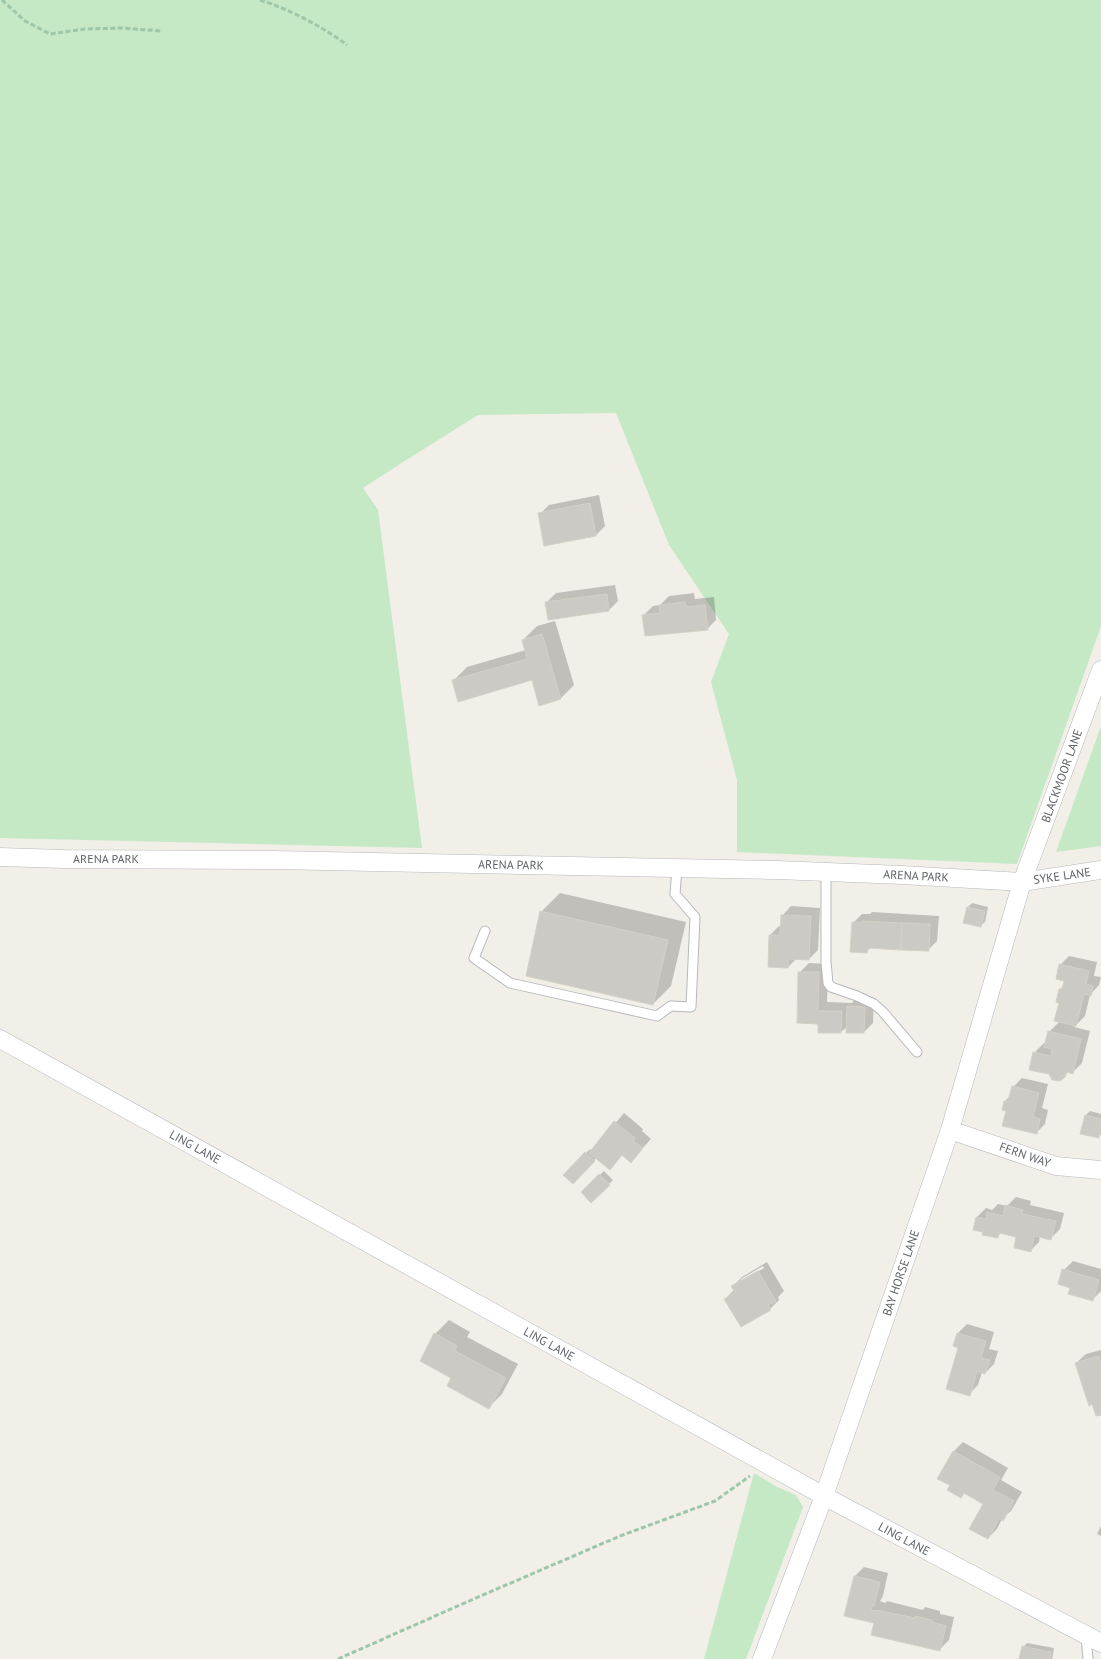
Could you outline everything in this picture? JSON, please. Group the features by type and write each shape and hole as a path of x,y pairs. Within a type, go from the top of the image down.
{"street":[{"name":"BLACKMOOR LANE","path":"1022,882 1101,670"},
{"name":"ARENA PARK","path":"0,856 64,859 274,860 677,868 902,874 1022,882"},
{"name":"SYKE LANE","path":"1022,882 1101,870"},
{"name":"BAY HORSE LANE","path":"762,1659 824,1496 950,1130 1022,882"},
{"name":"LING LANE","path":"0,1039 824,1496 1094,1639"},
{"name":"FERN WAY","path":"950,1130 1056,1166 1101,1170"}],"lane":[{"path":"485,931 474,958 510,983 657,1016 671,1006 691,1007 695,916 675,894 677,868"},
{"path":"826,872 826,962 828,983 831,987 874,1004 917,1052"},
{"path":"1088,1659 1094,1639"}],"path":[{"path":"2,0 25,21 50,34 85,29 122,28 161,31"},
{"path":"260,0 310,22 347,45"},
{"path":"338,1659 469,1600 620,1536 715,1501 767,1464"}],"green space":[{"path":"0,0 1101,0 1101,626 1017,864 737,852 737,780 711,682 729,634 669,545 616,413 478,415 363,488 378,510 422,848 0,838"},
{"path":"1101,726 1101,846 1056,852"},
{"path":"754,1473 777,1487 796,1495 803,1507 746,1659 704,1659"}],"building":[{"path":"590,503 596,536 544,546 538,513"},
{"path":"607,594 609,611 548,620 545,602"},
{"path":"685,602 686,607 705,605 708,630 645,636 642,615 660,613 659,605"},
{"path":"542,634 561,699 539,706 532,680 458,702 452,680 527,659 522,640"},
{"path":"967,907 985,911 981,927 963,923"},
{"path":"540,911 668,940 653,1005 526,976"},
{"path":"781,915 811,916 809,960 789,959 788,968 768,967 769,935 780,935"},
{"path":"862,921 902,923 901,950 868,948 867,953 850,952 852,922 862,923"},
{"path":"902,923 930,924 929,951 901,950"},
{"path":"1059,964 1089,971 1086,984 1093,986 1091,996 1084,994 1076,1026 1054,1021 1059,1003 1056,1002 1059,989 1062,989 1064,981 1056,979"},
{"path":"798,972 819,972 818,1011 842,1011 841,1033 818,1033 818,1024 797,1023"},
{"path":"847,1006 865,1007 864,1033 846,1033"},
{"path":"1048,1031 1081,1039 1073,1074 1067,1072 1060,1081 1052,1080 1049,1074 1029,1070 1033,1052 1051,1056 1052,1049 1044,1047"},
{"path":"1012,1086 1039,1093 1033,1117 1040,1119 1037,1134 1002,1126 1006,1111 1002,1110 1004,1101 1008,1101"},
{"path":"1085,1115 1101,1119 1099,1138 1080,1134"},
{"path":"614,1121 635,1138 633,1141 643,1148 631,1163 622,1155 610,1170 589,1153"},
{"path":"585,1152 595,1161 573,1184 563,1175"},
{"path":"599,1174 610,1185 591,1203 581,1192"},
{"path":"1005,1205 1023,1210 1022,1214 1056,1221 1051,1240 1034,1236 1031,1252 1014,1248 1016,1237 999,1233 998,1238 982,1235 983,1232 973,1230 976,1217 986,1219 987,1212 1003,1216"},
{"path":"1062,1269 1099,1280 1093,1301 1068,1294 1070,1288 1058,1284"},
{"path":"758,1271 776,1301 768,1305 771,1310 741,1327 724,1299 735,1293 731,1286"},
{"path":"434,1333 457,1346 455,1351 506,1378 489,1409 447,1386 451,1378 420,1361"},
{"path":"957,1333 986,1341 981,1358 990,1360 985,1374 977,1371 970,1396 946,1389 958,1348 953,1346"},
{"path":"1099,1356 1101,1364 1101,1415 1096,1416 1092,1404 1089,1406 1075,1363"},
{"path":"953,1451 1000,1477 993,1490 1014,1501 1003,1521 999,1519 988,1539 969,1529 983,1504 964,1493 961,1498 947,1490 950,1485 937,1479"},
{"path":"854,1576 880,1582 874,1606 872,1606 871,1610 915,1618 915,1616 946,1626 940,1651 871,1635 874,1623 844,1616"},
{"path":"1022,1646 1051,1652 1050,1659 1019,1659"}]}
